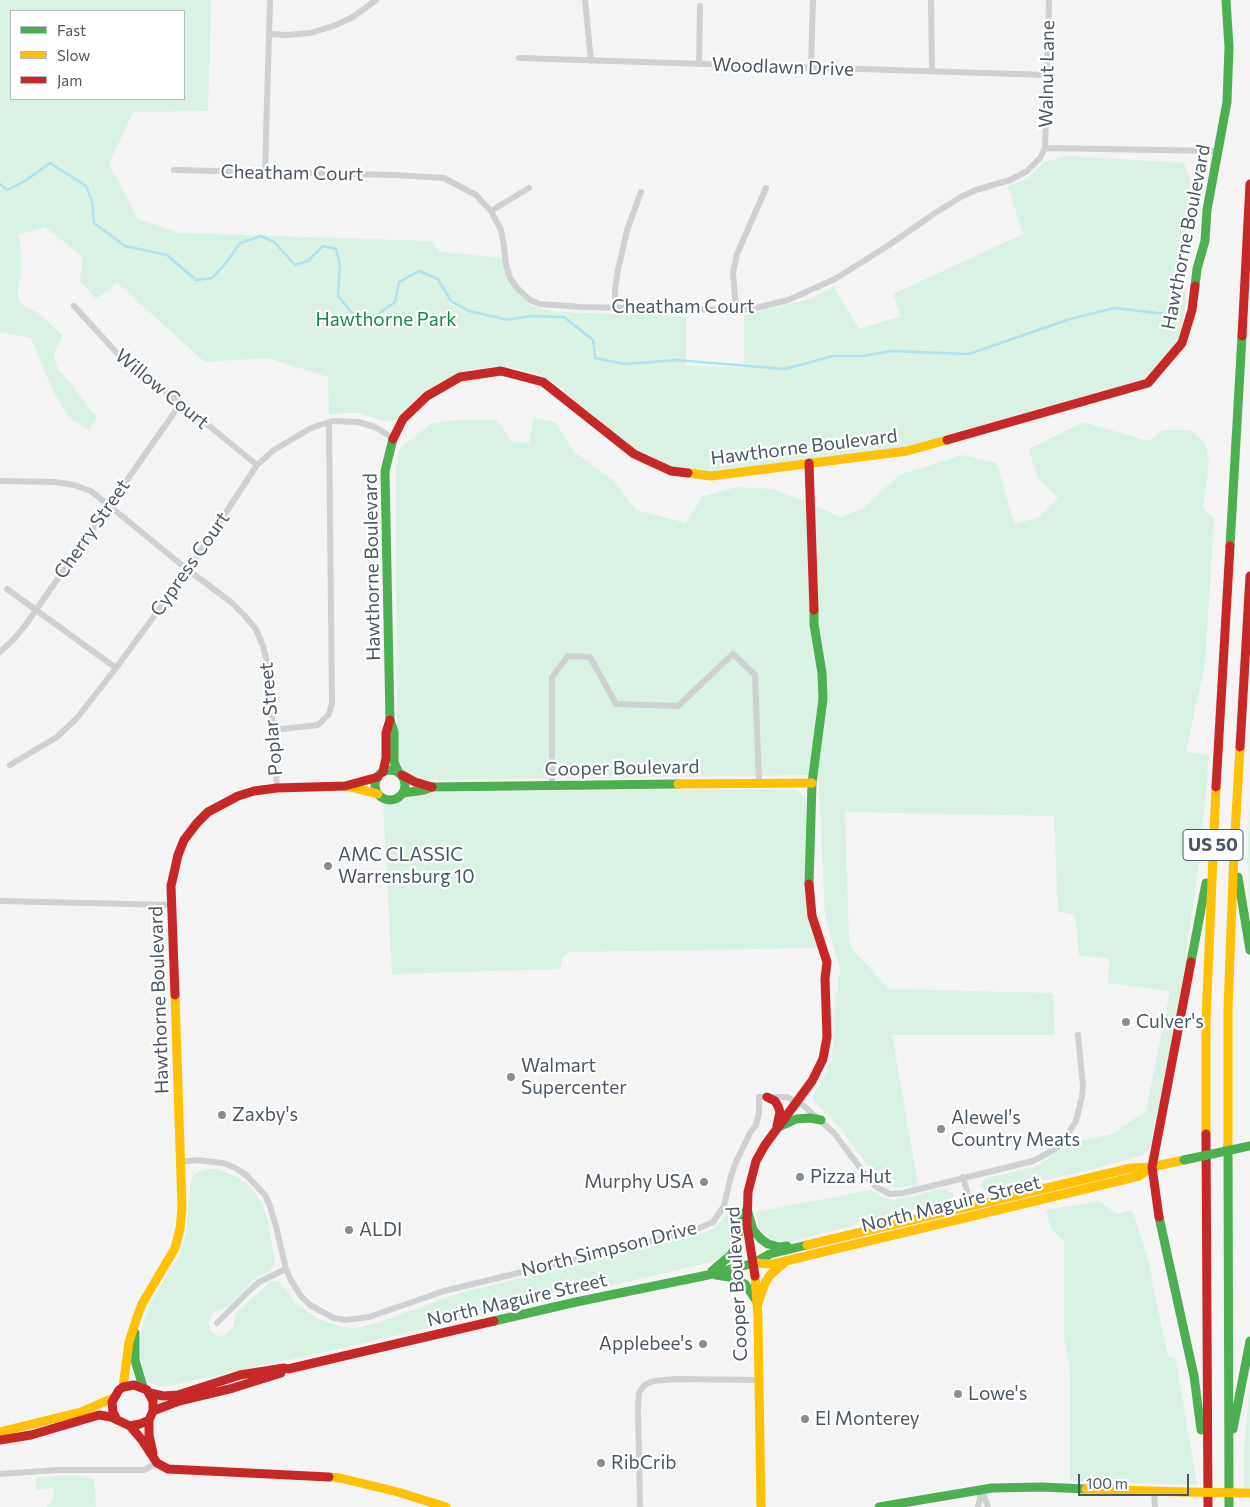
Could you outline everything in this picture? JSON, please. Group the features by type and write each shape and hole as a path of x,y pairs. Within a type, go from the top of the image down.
{"main road":[{"name":"Hawthorne Boulevard","path":"400,774 394,762 394,732 390,720 385,471 393,438 403,419 427,396 460,377 501,371 543,382 634,454 671,471 711,476 809,462 907,452 1148,383 1182,343 1192,310 1197,269 1204,241 1207,210 1228,86 1226,0"},
{"name":"US 50","path":"1208,1507 1206,1020 1213,847 1250,184"},
{"name":"Cooper Boulevard","path":"760,1507 758,1303 754,1263 749,1239 747,1209 751,1178 756,1161 777,1128 812,1081 823,1059 827,1037 825,980 827,962 812,916 809,893 812,783 823,699 822,673 814,624 809,462"},
{"name":"US 50","path":"1229,1507 1228,1009 1234,851 1250,576"},
{"name":"Hawthorne Boulevard","path":"345,786 380,774 386,758 386,733 390,720"},
{"path":"391,770 400,774 406,784 403,793 396,799 382,798 375,786 380,774 391,770"},
{"name":"Cooper Boulevard","path":"400,774 415,782 432,787 759,782 812,783"},
{"name":"Hawthorne Boulevard","path":"123,1387 129,1342 142,1304 168,1262 175,1248 180,1229 182,1208 181,1162 171,886 178,855 184,840 208,812 238,796 254,791 277,788 345,786 378,794"},
{"name":"Cooper Boulevard","path":"403,793 432,787"},
{"path":"1207,1479 1194,1376 1159,1220 1152,1167 1213,847"},
{"path":"1234,851 1250,950"},
{"path":"767,1097 775,1101 780,1112 777,1128"},
{"path":"777,1128 796,1119 810,1118 821,1120"},
{"name":"North Maguire Street","path":"147,1390 163,1396 178,1395 240,1375 288,1369 566,1304 708,1274 754,1263 770,1254 1131,1168 1152,1167 1250,1146"},
{"name":"North Maguire Street","path":"754,1263 773,1264 787,1261 1139,1176 1152,1167"},
{"path":"747,1209 753,1230 760,1239 768,1244 779,1247 808,1245"},
{"path":"708,1274 731,1255 747,1209"},
{"path":"758,1303 770,1275 787,1261"},
{"path":"708,1274 729,1277 745,1284 758,1303"},
{"name":"Hawthorne Boulevard","path":"134,1328 136,1334 135,1360 147,1390"},
{"path":"1228,1455 1250,1341"},
{"name":"North Maguire Street","path":"151,1416 179,1401 233,1388 284,1372 288,1369"},
{"path":"0,1432 81,1412 113,1398 123,1387 134,1385 147,1390 153,1401 149,1435 155,1460"},
{"path":"113,1398 112,1407 117,1420"},
{"path":"0,1440 41,1433 90,1417 106,1416 130,1426 140,1424 151,1416"},
{"path":"130,1426 155,1460 162,1467 174,1471 340,1478 398,1492 446,1507"},
{"path":"879,1507 967,1491 1042,1487 1250,1493"}],"street":[{"path":"265,172 270,0"},
{"path":"269,34 312,33 336,26 353,17 376,0"},
{"path":"585,0 591,61"},
{"path":"811,66 812,0"},
{"path":"931,0 932,71"},
{"name":"Walnut Lane","path":"1045,148 1049,0"},
{"path":"699,64 700,6"},
{"name":"Woodlawn Drive","path":"519,58 1047,74"},
{"path":"1045,148 1218,151"},
{"name":"Cheatham Court","path":"174,170 395,175 444,178 476,194 491,211 500,230 510,278 517,288 530,300 548,304 615,308 736,310 752,309 788,300 835,279 889,246 961,197 976,190 1010,180 1027,171 1040,158 1045,148"},
{"path":"491,211 529,188"},
{"path":"736,310 733,272 737,254 766,188"},
{"path":"615,308 618,270 627,230 640,192"},
{"name":"Willow Court","path":"74,306 126,363 257,465"},
{"name":"Cherry Street","path":"0,652 14,639 181,404"},
{"name":"Cypress Court","path":"10,765 57,737 77,718 188,570 257,465 274,450 311,428 333,421 358,422 375,427 393,438"},
{"path":"273,730 318,725 329,714 332,703 329,423"},
{"name":"Poplar Street","path":"0,481 55,482 74,485 91,491 188,570 231,602 256,629 267,662 277,788"},
{"path":"7,589 116,668"},
{"path":"552,785 552,677 568,656 590,657 616,704 678,706 733,654 755,675 759,782"},
{"path":"0,901 172,905"},
{"path":"767,1097 787,1097 798,1101 834,1132 870,1180 883,1192 890,1194 903,1192 1033,1161 1054,1150 1062,1142 1076,1121 1082,1097 1082,1073 1078,1035"},
{"name":"North Simpson Drive","path":"181,1162 196,1160 224,1163 234,1167 256,1184 270,1206 286,1270 300,1295 310,1305 334,1318 346,1320 369,1317 468,1284 698,1229 713,1222 724,1206 736,1162 756,1125 759,1114 759,1097 767,1097"},
{"path":"963,1178 971,1206"},
{"path":"217,1323 259,1282 286,1270"},
{"path":"640,1507 638,1408 639,1393 642,1388 654,1381 758,1380"},
{"path":"0,1474 58,1470 139,1470 150,1467 155,1460"},
{"path":"978,1507 982,1490"},
{"path":"982,1490 988,1507"},
{"path":"1154,1491 1155,1507"}],"green space":[{"name":"Hawthorne Park","path":"0,0 211,0 208,111 133,112 109,164 138,219 179,233 431,241 440,252 503,258 511,285 530,305 541,309 557,312 686,316 686,365 744,368 744,315 810,299 834,287 859,329 901,316 893,294 1023,234 1008,186 1027,179 1044,162 1068,156 1184,163 1190,180 1189,209 1177,289 1186,287 1186,304 1180,340 1162,367 1138,386 896,451 696,473 681,471 645,457 623,441 555,383 534,372 511,368 489,367 468,370 447,379 428,390 412,403 400,420 383,421 359,413 329,415 328,377 268,358 205,362 117,283 96,299 80,281 83,257 45,227 18,235 21,250 21,275 17,294 21,304 38,313 63,336 54,354 57,367 97,417 89,430 69,418 52,389 31,338 0,332"},
{"path":"534,418 555,422 574,452 613,480 636,510 686,523 703,496 738,487 772,489 809,502 840,517 864,508 899,475 962,455 997,463 1014,524 1038,518 1058,498 1037,477 1029,449 1083,422 1148,441 1163,430 1190,430 1205,442 1209,463 1203,508 1214,518 1205,665 1186,751 1209,755 1200,856 1186,952 1189,951 1150,1148 1143,1155 1086,1171 990,1192 982,1189 980,1185 986,1178 1033,1167 1044,1162 1067,1144 1112,1134 1146,1111 1170,991 1108,983 1109,958 1079,956 1075,915 1058,911 1054,816 845,812 849,939 852,949 889,989 1053,993 1055,1035 892,1035 918,1185 898,1188 884,1183 877,1178 841,1129 813,1100 813,1096 831,1060 834,1041 835,995 838,991 838,976 841,973 825,916 819,783 815,778 809,775 425,780 414,778 402,769 397,754 396,469 400,448 431,424 456,420 497,420 513,442 529,443"},
{"path":"792,789 799,791 806,799 806,875 811,926 817,948 570,952 563,957 560,969 392,974 383,803 397,804 413,795 430,792"},
{"path":"1250,806 1250,921 1248,843"},
{"path":"216,1169 235,1176 250,1186 260,1200 267,1217 275,1260 273,1267 268,1272 257,1277 228,1306 215,1312 210,1317 209,1325 211,1331 215,1335 221,1336 233,1327 236,1313 270,1282 276,1281 280,1283 295,1303 318,1319 347,1328 362,1327 460,1293 705,1233 714,1228 726,1216 728,1211 736,1212 734,1238 727,1253 715,1261 326,1352 163,1387 150,1383 144,1374 140,1354 140,1339 145,1317 152,1300 179,1257 186,1234 190,1185 193,1176 200,1171"},
{"path":"943,1188 953,1193 950,1201 862,1221 849,1227 788,1242 773,1241 762,1231 756,1212 871,1190 881,1197 895,1200"},
{"path":"1099,1201 1117,1214 1132,1210 1149,1262 1168,1355 1176,1360 1197,1485 1070,1481 1070,1372 1064,1337 1064,1241 1051,1229 1046,1210"},
{"path":"1250,1388 1250,1488 1244,1488 1244,1448"},
{"path":"81,1476 94,1479 96,1507 46,1507 53,1500 54,1488 35,1490 37,1477"}],"waterway":[{"path":"0,184 7,190 25,181 50,163 86,186 92,201 94,223 125,246 167,255 196,280 212,278 226,263 240,243 261,236 274,242 295,265 308,261 323,246 336,249 340,265 338,296 352,313 370,320 395,302 399,282 419,271 438,279 451,301 469,311 508,320 530,316 564,317 593,340 595,358 625,364 676,360 785,369 833,356 864,356 891,351 969,354 1070,319 1114,308 1174,315"}],"traffic: fast":[{"path":"1195,286 1197,269 1205,241 1207,210 1227,102 1229,47 1226,0"},
{"path":"1230,546 1242,336"},
{"path":"393,439 385,471 390,720 394,732 394,762 399,773"},
{"path":"809,884 812,783 823,699 822,673 814,624 814,610"},
{"path":"390,770 401,774 405,785 401,796 390,800 379,796 375,785 379,774 390,770"},
{"path":"403,793 432,787 678,784"},
{"path":"1238,877 1250,950"},
{"path":"1191,962 1206,883"},
{"path":"781,1126 796,1119 810,1118 821,1120"},
{"path":"1228,1145 1229,1507"},
{"path":"1184,1160 1250,1146"},
{"path":"747,1209 753,1230 761,1239 768,1244 779,1247 787,1246"},
{"path":"712,1271 731,1255 747,1209"},
{"path":"1159,1217 1194,1376 1201,1430"},
{"path":"494,1321 708,1275 754,1263 770,1254 807,1245"},
{"path":"716,1275 729,1277 745,1284 758,1303"},
{"path":"135,1333 135,1360 143,1387"},
{"path":"1233,1429 1250,1341"},
{"path":"879,1507 992,1488 1042,1487 1086,1489"}],"traffic: slow":[{"path":"688,473 711,476 907,451 947,440"},
{"path":"1228,1145 1228,1009 1240,747"},
{"path":"678,784 812,783"},
{"path":"346,786 378,794"},
{"path":"1206,1134 1206,1020 1216,787"},
{"path":"123,1387 129,1342 137,1317 142,1304 175,1248 180,1229 182,1208 175,995"},
{"path":"807,1245 1131,1168 1152,1167 1184,1160"},
{"path":"754,1263 773,1264 1139,1176 1152,1167"},
{"path":"758,1303 770,1275 784,1263"},
{"path":"755,1276 758,1318 761,1507"},
{"path":"0,1432 81,1412 113,1398"},
{"path":"329,1477 398,1492 446,1507"},
{"path":"1086,1489 1184,1492"},
{"path":"1184,1492 1250,1493"}],"traffic: jam":[{"path":"1242,336 1250,184"},
{"path":"947,440 1148,383 1182,343 1192,310 1195,286"},
{"path":"393,439 403,419 427,396 460,377 501,371 543,382 634,454 671,471 688,473"},
{"path":"809,463 814,610"},
{"path":"1216,787 1230,546"},
{"path":"1240,747 1250,576"},
{"path":"383,772 386,758 386,733 390,720"},
{"path":"402,775 415,782 432,787"},
{"path":"175,995 171,886 178,855 184,840 197,823 208,812 238,796 254,791 277,788 345,786 378,777"},
{"path":"755,1276 747,1226 748,1192 756,1161 765,1145 812,1081 823,1059 827,1037 825,979 827,962 812,916 809,884"},
{"path":"1159,1217 1152,1167 1191,962"},
{"path":"767,1097 775,1101 778,1106 780,1112 777,1126"},
{"path":"1206,1134 1208,1507"},
{"path":"150,1393 163,1396 178,1395 240,1375 288,1369 494,1321"},
{"path":"153,1411 179,1401 233,1388 281,1373"},
{"path":"0,1440 31,1435 99,1415 111,1417 130,1426 140,1424 149,1420 153,1411 153,1401 147,1390 134,1385 123,1387 119,1390 112,1402 113,1412 117,1420"},
{"path":"149,1420 149,1435 153,1453"},
{"path":"130,1426 157,1463 168,1469 329,1477"}],"place":[{"name":"AMC CLASSIC Warrensburg 10","path":"328,866"},
{"name":"Culver's","path":"1126,1022"},
{"name":"Walmart Supercenter","path":"511,1077"},
{"name":"Zaxby's","path":"222,1115"},
{"name":"Alewel's Country Meats","path":"941,1129"},
{"name":"Pizza Hut","path":"800,1177"},
{"name":"Murphy USA","path":"704,1182"},
{"name":"ALDI","path":"349,1230"},
{"name":"Applebee's","path":"703,1344"},
{"name":"Lowe's","path":"958,1394"},
{"name":"El Monterey","path":"805,1419"},
{"name":"RibCrib","path":"601,1463"}]}
